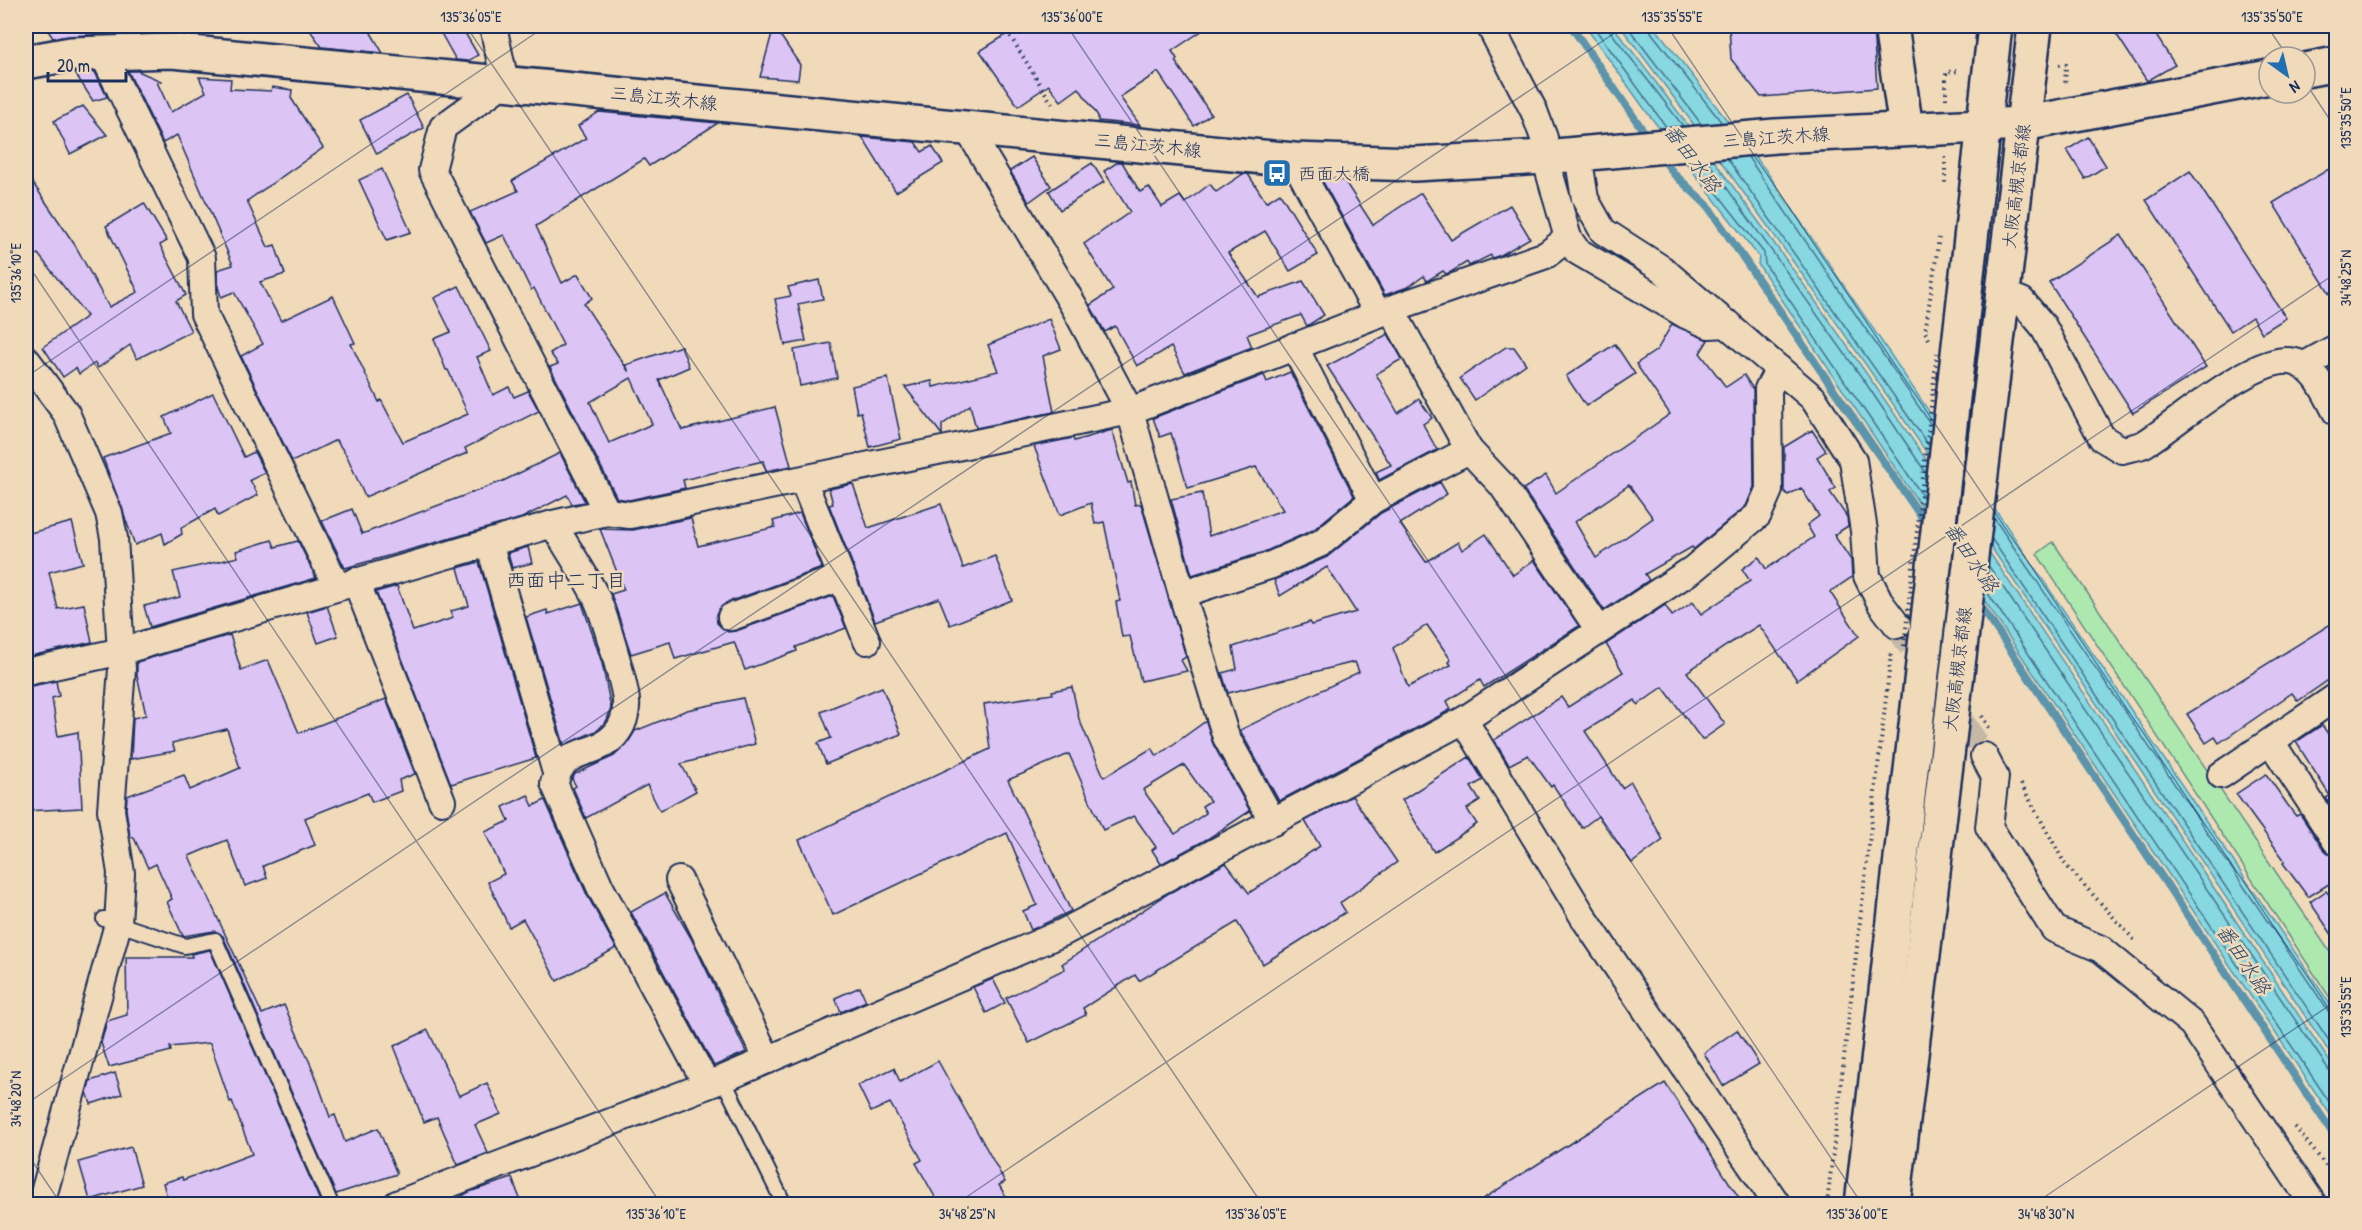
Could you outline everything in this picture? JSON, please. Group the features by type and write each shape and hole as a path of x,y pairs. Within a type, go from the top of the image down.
{"main road":[{"path":"1891,26 1906,129"},
{"name":"大阪高槻京都線","path":"1862,1204 1995,26"},
{"name":"大阪高槻京都線","path":"1893,1204 1960,639 1986,448 2035,26"},
{"name":"三島江茨木線","path":"26,63 71,54 102,51 172,51 1294,160 1414,164 1545,157 1775,136 2023,124 2257,79"},
{"path":"2317,68 2337,64"}],"street":[{"path":"493,26 505,82 443,127 432,170 607,512"},
{"path":"1490,26 1534,111 1544,138 1545,157 1568,238 1577,251 1686,315 1709,325 1729,324"},
{"path":"102,51 202,258 204,314 346,584 442,801"},
{"path":"967,128 1075,308 1130,411 1182,594 1226,737 1273,822"},
{"path":"1578,154 1585,199 1603,231 1662,269 1813,398 1853,460 1864,531 1868,576 1881,604 1901,636"},
{"path":"1294,160 1469,450 1502,485 1599,630"},
{"path":"26,672 122,651 553,524 607,512 630,514 1130,411 1385,311 1546,255 1568,238"},
{"path":"2004,294 2022,301 2043,326 2102,438 2122,450 2142,445 2242,376 2269,362 2297,362 2316,375 2337,412"},
{"path":"1294,346 1373,500"},
{"path":"2303,366 2337,348"},
{"path":"26,359 66,413 109,513 114,538 122,651 111,810 121,873 41,1204"},
{"path":"397,1204 715,1082 1064,932 1464,720 1693,569 1758,515 1769,490 1768,389 1779,369"},
{"path":"1182,594 1269,567 1321,543 1373,500 1469,450"},
{"path":"803,480 867,641"},
{"path":"553,524 597,597 626,700 624,720 615,735 600,745 570,757 559,767 554,783 601,889 715,1082"},
{"path":"489,543 556,776"},
{"path":"731,618 842,577"},
{"path":"2222,775 2337,697"},
{"path":"1464,720 1586,921 1778,1204"},
{"path":"2271,742 2337,841"},
{"path":"1984,756 1995,777 1989,827 2054,929 2101,949 2192,1024 2313,1204"},
{"path":"679,880 768,1060"}],"lane":[{"path":"111,921 185,946 215,940 331,1204"},
{"path":"715,1082 784,1204"}],"path":[{"path":"1004,26 1073,138"},
{"path":"2065,93 2066,64"},
{"path":"1946,72 1946,101"},
{"path":"1945,172 1946,195"},
{"path":"1827,1204 1892,655 1901,636 1936,353 1925,332 1940,229"}],"green space":[{"path":"2053,542 2336,961 2336,1007 2037,554"}],"water":[{"name":"番田水路","path":"1585,26 1613,26 1802,282 1983,542 2336,1071 2336,1123 1758,264 1759,257 1646,111"},
{"path":"1620,26 1654,26 1767,172 2336,1013 2336,1062 2074,669 1896,409 1714,152"}],"building":[{"path":"45,26 116,26 99,34 53,38"},
{"path":"307,26 367,26 383,53 322,47"},
{"path":"437,26 461,26 478,55 468,61 456,60"},
{"path":"774,26 800,65 798,80 760,77"},
{"path":"1020,26 1209,26 1172,51 1177,59 1175,61 1211,114 1194,126 1158,72 1120,97 1140,125 1098,121 1098,116 1079,88 1061,101 1049,85 1018,106 980,51"},
{"path":"1729,26 1873,26 1877,88 1761,97 1731,59"},
{"path":"2111,26 2150,26 2175,65 2147,81"},
{"path":"128,71 138,71 161,81 157,82 171,112 206,92 199,77 231,79 230,89 271,91 272,87 292,90 291,98 323,148 247,201 268,247 275,245 285,274 260,282 281,321 333,296 355,343 351,344 379,402 381,400 403,442 468,414 446,370 434,339 451,332 434,298 459,286 491,351 477,357 493,395 509,387 514,397 528,391 539,411 465,448 467,453 365,497 347,456 336,440 294,461 291,459 241,356 263,344 234,292 221,297 218,287 217,270 233,265 177,135 163,143"},
{"path":"95,72 107,97 93,101 75,73"},
{"path":"407,95 424,128 377,154 360,120"},
{"path":"83,106 107,135 70,154 54,121"},
{"path":"599,112 718,123 649,166 644,159 536,226 562,283 578,274 592,298 584,304 629,372 626,365 681,346 689,367 659,380 682,430 775,407 791,466 766,471 763,461 683,480 685,488 629,500 617,498 550,367 558,364 550,353 563,345 534,288 531,290 504,235 486,243 470,212 518,191 512,181 586,138 578,126","holes":["631,378 652,424 609,443 590,402"]},
{"path":"862,137 915,142 922,152 932,146 943,163 896,192"},
{"path":"2088,137 2106,166 2085,179 2067,150"},
{"path":"1032,157 1051,186 1029,202 1010,171"},
{"path":"1122,162 1140,192 1149,187 1162,207 1180,196 1185,203 1210,184 1216,192 1243,174 1248,174 1266,202 1280,193 1318,255 1290,271 1265,231 1228,253 1258,297 1303,281 1324,315 1307,326 1301,315 1247,335 1252,347 1185,373 1171,347 1137,366 1115,326 1105,332 1090,305 1113,290 1084,244 1130,212 1104,171"},
{"path":"1092,163 1104,182 1060,210 1049,191"},
{"path":"2337,164 2337,305 2273,203"},
{"path":"382,169 411,232 387,240 359,180"},
{"path":"2190,171 2286,318 2262,333 2252,317 2231,331 2146,200"},
{"path":"26,173 75,245 109,307 138,292 106,226 144,203 167,241 160,245 186,295 176,301 191,331 137,359 130,345 98,368 95,363 79,374 76,368 63,377 43,347 87,316 38,254 26,262"},
{"path":"1322,180 1344,180 1373,225 1421,193 1451,240 1510,205 1530,238 1501,255 1492,258 1491,255 1469,266 1467,262 1446,274 1443,271 1427,281 1424,276 1408,287 1385,295"},
{"path":"2121,235 2206,367 2133,413 2049,282"},
{"path":"819,280 823,299 798,304 806,341 785,345 775,299 791,296 788,287"},
{"path":"1049,319 1061,349 1043,356 1054,412 976,428 970,405 942,425 942,435 905,387 932,381 933,387 998,371 988,345"},
{"path":"1672,324 1708,340 1700,353 1726,387 1744,375 1753,389 1754,487 1746,506 1694,549 1692,547 1645,574 1649,580 1604,610 1523,489 1546,475 1556,493 1670,414 1636,364 1657,350","holes":["1629,485 1653,518 1596,558 1575,522"]},
{"path":"1388,334 1402,359 1376,374 1398,413 1419,399 1432,418 1423,424 1437,450 1379,480 1376,472 1391,465 1327,366"},
{"path":"831,343 837,378 800,386 794,350"},
{"path":"1615,344 1635,374 1586,406 1566,376"},
{"path":"1506,347 1514,347 1526,364 1475,400 1460,378"},
{"path":"1290,372 1354,496 1313,530 1264,552 1192,575 1171,499 1202,493 1209,536 1283,510 1256,467 1188,488 1171,433 1160,437 1153,418 1264,375 1267,382"},
{"path":"888,378 901,439 870,447 861,412 857,413 852,386"},
{"path":"213,393 244,457 254,452 265,473 250,480 258,495 218,516 215,509 181,528 182,534 165,544 162,533 135,545 103,458 171,433 164,417"},
{"path":"1112,430 1128,483 1131,482 1135,505 1141,504 1186,657 1181,660 1187,671 1141,681 1130,636 1122,637 1116,602 1120,601 1104,522 1095,524 1091,503 1060,515 1034,446 1073,438 1074,441"},
{"path":"1812,430 1826,451 1817,457 1836,488 1830,492 1847,517 1848,526 1834,535 1851,560 1852,577 1830,592 1859,636 1797,680 1759,625 1729,644 1687,672 1725,724 1702,740 1663,687 1638,705 1635,700 1585,731 1622,788 1631,782 1663,840 1632,863 1598,816 1582,828 1553,785 1551,787 1528,755 1509,765 1494,740 1561,697 1568,707 1623,672 1606,644 1665,605 1672,616 1693,602 1701,614 1750,581 1742,569 1759,557 1766,569 1814,537 1807,525 1819,516 1801,488 1788,495 1784,491 1784,447"},
{"path":"560,453 585,502 572,504 567,495 522,518 345,568 322,521 352,509 362,534 503,481"},
{"path":"1440,482 1447,494 1400,524 1426,562 1458,542 1462,550 1486,534 1513,575 1534,560 1579,626 1484,687 1480,680 1447,701 1451,709 1441,715 1279,801 1240,730 1359,672 1355,662 1228,693 1222,673 1237,669 1233,647 1310,622 1311,625 1356,612 1327,567 1280,596 1274,580 1327,557 1381,513","holes":["1427,625 1451,660 1449,662 1451,665 1408,687 1393,648"]},
{"path":"853,484 868,528 941,504 963,568 995,556 1012,600 950,625 939,598 875,621 829,505 833,504 829,489"},
{"path":"800,513 822,568 726,603 716,614 717,623 728,632 736,631 833,596 846,628 796,647 797,651 745,670 734,642 675,659 670,642 631,654 611,594 624,590 600,529 633,530 691,518 698,546 775,527 773,521"},
{"path":"72,522 83,563 49,572 58,609 84,604 92,642 26,657 26,534"},
{"path":"272,540 275,547 298,541 316,578 150,627 144,606 180,597 173,572 238,557 236,551"},
{"path":"528,547 532,563 512,568 508,553"},
{"path":"479,562 536,758 451,784 376,592 397,586 413,631 453,618 451,611 469,606 458,568"},
{"path":"582,603 602,663 611,708 607,720 598,730 564,745 526,617 547,610 548,614"},
{"path":"327,606 338,636 318,643 307,612"},
{"path":"2337,620 2337,674 2298,701 2292,693 2219,743 2215,737 2206,743 2187,714"},
{"path":"230,635 241,670 268,660 299,733 386,699 415,774 399,780 401,791 372,802 368,793 305,818 315,845 263,866 267,878 245,886 227,840 189,856 262,1014 284,1005 314,1072 330,1117 335,1115 345,1142 378,1128 397,1174 336,1194 223,936 214,931 183,936 167,902 172,899 156,864 148,868 134,838 130,837 126,809 127,796 184,775 190,790 240,768 227,729 172,743 175,751 131,759 133,718 146,715 137,675 137,662"},
{"path":"56,681 59,696 52,698 58,736 78,732 82,808 26,811 26,687"},
{"path":"882,687 901,734 826,764 818,743 831,738 821,712"},
{"path":"1072,687 1079,719 1104,777 1152,748 1157,756 1206,721 1213,744 1250,811 1209,838 1161,864 1152,850 1156,847 1134,816 1103,830 1069,754 1008,780 1071,911 1031,930 1023,911 1037,905 1007,833 833,915 799,840 990,749 984,704 1053,694 1052,691","holes":["1184,765 1210,801 1202,806 1206,813 1175,834 1143,790"]},
{"path":"743,698 755,744 681,764 696,791 660,811 647,785 586,818 573,788 576,786 572,779 575,774 614,756 627,744 635,731 687,710"},
{"path":"2322,725 2337,747 2337,814 2326,798 2330,796 2296,742"},
{"path":"1469,757 1483,780 1471,787 1480,801 1467,809 1477,824 1434,852 1402,800"},
{"path":"2266,774 2296,816 2300,814 2323,849 2337,856 2337,879 2308,897 2236,794"},
{"path":"528,795 533,806 545,800 587,895 616,948 557,981 523,919 509,927 488,882 504,874 485,832 509,821 503,807"},
{"path":"1352,796 1397,862 1340,903 1346,912 1263,964 1237,922 1139,981 1135,975 1083,1008 1086,1015 1029,1043 1006,998 1065,969 1062,964 1169,893 1226,863 1249,893 1320,846 1305,821"},
{"path":"2326,891 2337,904 2337,942 2310,902"},
{"path":"665,893 691,938 746,1052 714,1066 631,912"},
{"path":"210,950 320,1201 309,1204 169,1204 163,1183 182,1177 183,1180 252,1154 232,1101 230,1102 210,1043 170,1047 171,1051 109,1067 101,1043 107,1021 127,1015 126,957 192,957 191,954"},
{"path":"993,979 1005,1003 986,1013 973,987"},
{"path":"860,987 866,1001 841,1012 835,998"},
{"path":"428,1030 459,1096 487,1083 501,1114 475,1125 488,1153 458,1165 437,1117 424,1122 394,1046"},
{"path":"1737,1030 1759,1064 1723,1086 1704,1053"},
{"path":"938,1061 1005,1182 999,1185 1010,1204 939,1204 916,1163 922,1160 890,1103 871,1112 858,1085 894,1068 900,1082"},
{"path":"115,1073 122,1094 91,1104 87,1092 90,1081"},
{"path":"1665,1083 1743,1204 1475,1204"},
{"path":"131,1147 142,1185 90,1200 79,1162"},
{"path":"512,1178 522,1204 448,1204 469,1192"}],"waterway":[{"path":"1571,26 1649,139"},
{"name":"番田水路","path":"1661,156 1674,174 1707,205 1929,528"},
{"name":"番田水路","path":"1977,600 2336,1138"}],"tunnel":[{"path":"1897,625 1984,756"}],"place":[{"name":"西面大橋","path":"1277,173"}],"district":[{"name":"西面中二丁目","path":"566,579"}]}
